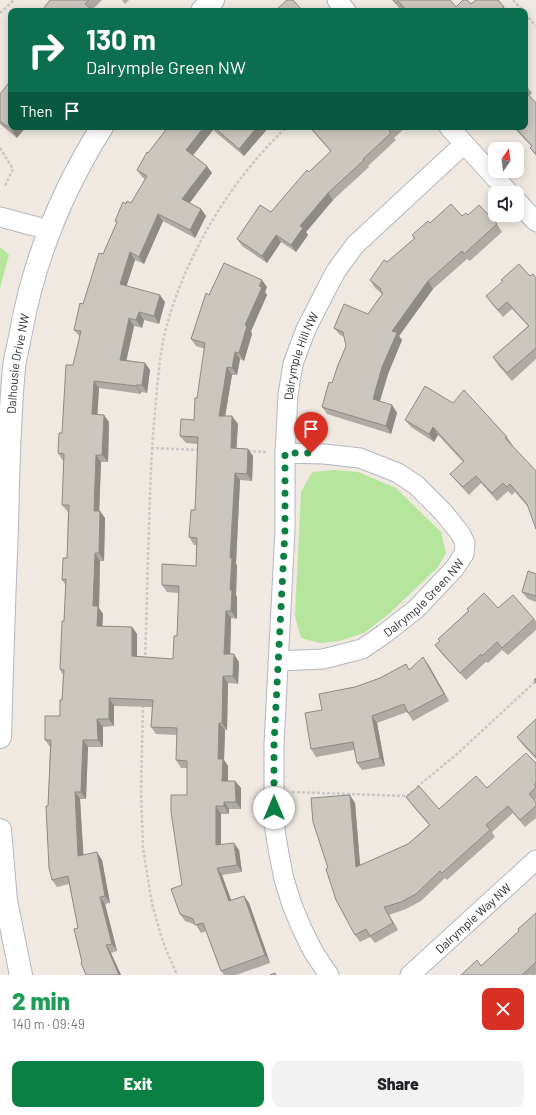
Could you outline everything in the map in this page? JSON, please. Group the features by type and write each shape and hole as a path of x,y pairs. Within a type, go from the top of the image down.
{"street":[{"path":"205,8 214,0"},
{"path":"337,0 344,8"},
{"name":"Dalhousie Drive NW","path":"0,737 14,367 23,317 32,282 49,230 62,198 85,153 100,130"},
{"path":"452,130 503,186"},
{"name":"Dalrymple Hill NW","path":"329,975 314,953 292,904 284,879 275,830 274,744 285,530 285,453 288,395 293,364 306,329 327,288 355,245 464,144"},
{"path":"524,209 536,222"},
{"path":"0,217 49,230"},
{"name":"Dalrymple Green NW","path":"278,661 323,659 362,649 416,609 454,569 464,554 465,543 460,533 443,512 416,485 398,473 360,458 324,454 285,453"},
{"path":"0,830 6,901 21,975"},
{"name":"Dalrymple Way NW","path":"410,975 536,860"}],"path":[{"path":"0,13 14,0"},
{"path":"513,0 520,8"},
{"path":"528,17 536,26"},
{"path":"145,664 151,448 158,370 166,332 177,296 192,258 214,217 237,184 270,143 284,130"},
{"path":"0,148 13,169 5,186"},
{"path":"151,448 207,450"},
{"path":"247,451 285,453"},
{"path":"274,791 407,796 457,754 536,681"},
{"path":"144,704 141,792 143,848 152,904 163,942 178,975"}],"green space":[{"path":"0,248 9,255 0,288"},
{"path":"335,470 358,472 396,488 441,532 446,553 438,567 390,613 364,633 339,641 320,643 301,638 295,616 301,492 312,472"}],"building":[{"path":"50,0 89,0 85,4 90,8 44,8"},
{"path":"287,0 293,0 300,8 278,8"},
{"path":"393,0 450,0 456,7 463,0 467,0 471,4 476,0 498,0 504,7 404,8 398,1 396,3"},
{"path":"8,84 8,127 0,121 0,94"},
{"path":"528,94 536,103 536,154 530,148 532,146 518,130 528,130"},
{"path":"166,130 202,130 186,150 207,166 182,199 201,209 190,230 158,214 139,257 130,252 120,284 160,295 154,316 139,312 136,320 129,318 120,360 145,363 142,385 136,386 94,381 92,414 104,415 102,455 96,455 94,511 100,511 99,553 95,553 93,606 98,606 97,626 132,627 132,656 173,659 174,636 177,636 179,586 162,585 162,564 196,566 197,538 189,537 191,510 195,510 198,437 180,436 181,419 194,420 195,398 197,398 205,343 191,339 206,293 209,295 224,263 262,280 259,286 262,287 245,325 247,326 239,353 235,352 232,368 227,367 219,416 232,416 231,448 248,449 247,474 235,473 230,558 232,558 230,590 232,590 231,611 226,611 224,654 234,654 233,676 223,676 222,723 219,723 218,759 223,759 222,781 235,781 236,802 224,802 224,806 216,806 216,845 234,843 237,865 217,868 229,901 244,896 265,955 221,971 203,923 195,925 193,919 180,914 171,889 182,885 171,812 171,795 187,795 187,761 176,760 177,728 151,727 153,700 109,698 109,719 97,719 98,740 83,740 81,792 75,792 78,856 97,852 105,896 100,897 112,944 106,945 119,975 86,975 81,963 74,929 78,928 68,876 52,880 49,868 46,806 48,806 51,740 45,740 45,716 60,716 60,700 62,700 64,670 60,669 66,579 62,580 63,558 67,558 69,505 62,505 64,454 58,453 59,433 62,433 66,365 73,365 81,331 74,330 80,303 83,304 99,253 103,254 117,222 115,221 123,202 126,204 127,201 131,203 147,176 137,170 147,152 148,153"},
{"path":"217,130 255,130 239,149"},
{"path":"313,130 390,130 389,131 391,133 328,193 300,226 303,228 291,245 276,235 262,256 237,239 260,205 271,212 307,170 309,172 331,151"},
{"path":"451,204 462,216 466,213 468,215 479,205 488,214 488,222 495,222 497,224 464,254 462,251 428,281 392,331 397,333 382,367 373,399 392,405 386,426 322,407 329,382 332,383 346,346 343,332 334,328 344,304 368,314 383,293 380,291 381,289 370,280 384,260 387,262 415,238 412,235 428,221 430,223"},
{"path":"519,264 530,276 533,274 536,278 536,348 507,373 493,357 529,326 507,302 498,310 486,296"},
{"path":"425,386 453,403 464,390 507,437 505,438 536,471 536,529 527,504 510,484 507,487 503,483 492,493 476,476 463,487 450,474 464,461 433,427 429,434 405,420"},
{"path":"528,571 536,574 536,596 522,592"},
{"path":"484,593 498,608 513,595 534,619 502,648 497,642 460,673 435,645 440,641 438,639 469,611 467,609"},
{"path":"423,657 444,694 408,713 404,704 372,716 380,758 357,763 353,742 311,749 305,713 322,710 319,694 355,687 380,678 406,664 409,670"},
{"path":"536,719 536,757 517,737"},
{"path":"526,753 536,763 536,783 534,785 536,787 529,794 536,802 536,806 520,820 508,806 486,825 490,830 442,873 440,871 416,894 401,902 384,907 393,923 370,936 366,929 355,935 336,900 326,869 328,868 313,822 311,798 350,795 356,867 408,844 430,825 406,797 419,786 439,809 476,776 487,788"},
{"path":"536,913 536,962 522,975 461,975 477,960 481,966"}],"route":[{"path":"274,808 274,744 285,530 285,453 311,453"}]}
